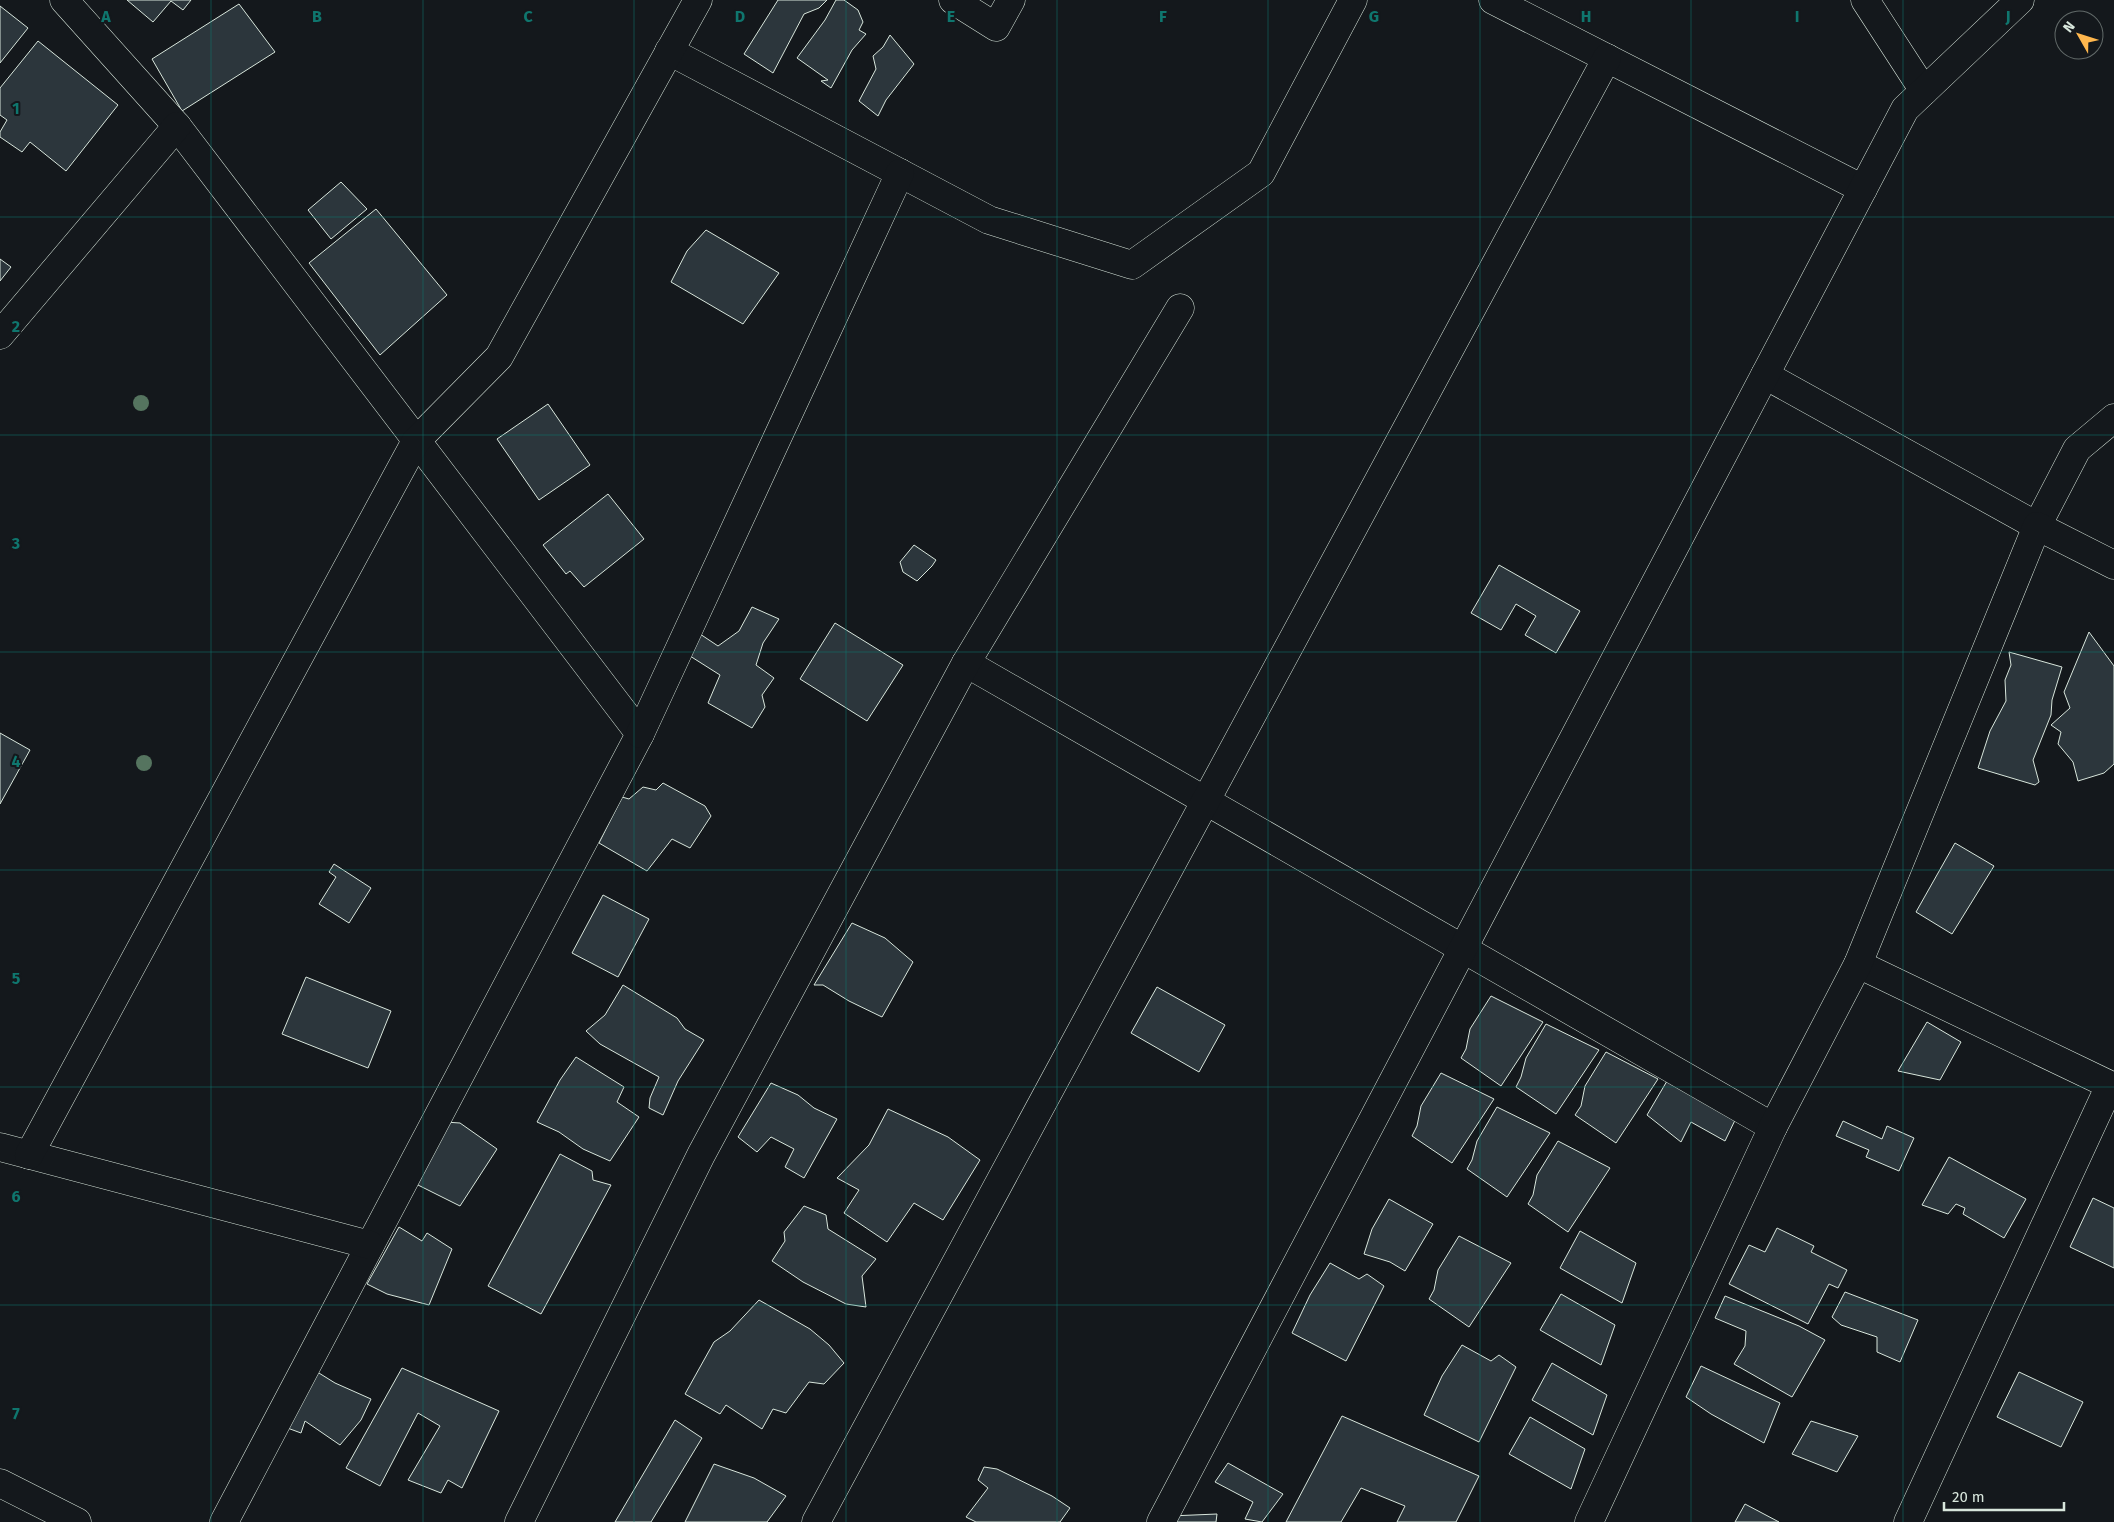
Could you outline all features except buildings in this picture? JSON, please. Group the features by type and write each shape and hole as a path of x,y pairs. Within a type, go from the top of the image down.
{"street":[{"path":"64,0 177,126 640,734"},
{"path":"29,1155 416,441 499,357 698,0"},
{"path":"953,0 996,27 1011,0"},
{"path":"669,51 989,220 1132,265 1261,173 1353,0"},
{"path":"1494,0 1863,189"},
{"path":"1865,0 1924,91"},
{"path":"1161,1522 1905,109 2020,0"},
{"path":"816,1522 1607,58"},
{"path":"0,335 177,126"},
{"path":"224,1522 640,734 900,173"},
{"path":"519,1522 702,1155 966,663 1180,308"},
{"path":"1765,375 2114,568"},
{"path":"1589,1522 1773,1127 1858,964 2037,526 2077,450 2114,418"},
{"path":"966,663 1773,1127"},
{"path":"1858,964 2110,1085 1908,1522"},
{"path":"0,1148 370,1245"},
{"path":"0,1483 77,1522"}]}
